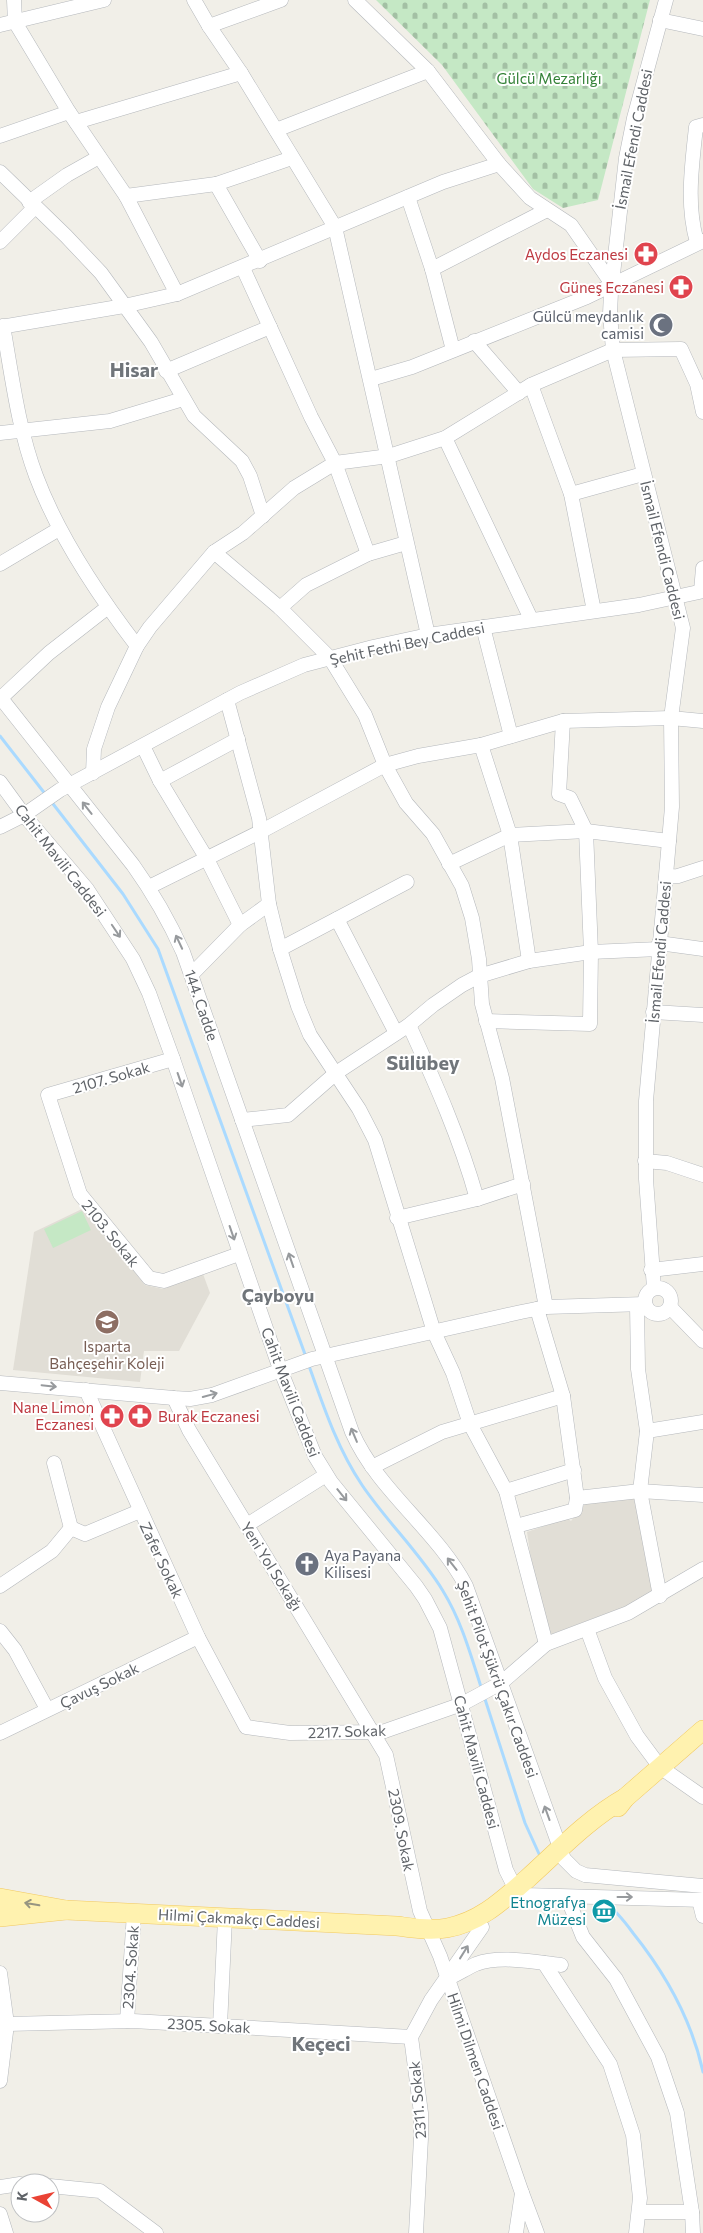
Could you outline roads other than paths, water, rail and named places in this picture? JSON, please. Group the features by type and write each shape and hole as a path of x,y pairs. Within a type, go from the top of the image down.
{"main road":[{"path":"423,1931 452,1937 482,1927 500,1915 520,1892 562,1854 593,1819 625,1798 703,1730"},
{"path":"423,1931 456,1926 477,1918 520,1892"},
{"name":"Hilmi Çakmakçı Caddesi","path":"0,1898 66,1910 423,1931"},
{"name":"Hilmi Çakmakçı Caddesi","path":"0,1917 66,1910"}],"street":[{"path":"14,0 14,22 72,117 126,196 177,294"},
{"path":"0,25 104,0"},
{"path":"194,0 241,73 335,228 389,456 406,543 428,635"},
{"path":"209,26 281,0"},
{"path":"355,0 428,71 499,164 530,198 572,225 612,284"},
{"name":"İsmail Efendi Caddesi","path":"654,1288 651,1270 645,1160 646,1101 672,790 671,718 682,636 681,618 613,350 610,314 626,158 634,118 666,0"},
{"path":"660,20 703,29"},
{"path":"276,130 428,71"},
{"path":"0,136 241,73"},
{"path":"371,379 412,367 587,298 700,242 691,221 692,164 696,127 703,125"},
{"path":"0,242 32,205 67,175 99,157"},
{"path":"126,196 216,184 292,158"},
{"path":"137,646 108,607 75,552 58,529 36,475 22,431 1,327 124,306 177,294 243,268 443,182 499,164"},
{"path":"0,172 101,273 151,342 166,371 194,416 242,461 250,476 263,516"},
{"path":"216,184 260,260"},
{"path":"408,197 432,269 453,350"},
{"path":"432,269 547,210"},
{"path":"243,268 335,463 368,554"},
{"path":"166,371 270,327"},
{"path":"474,341 519,392"},
{"path":"93,773 94,749 102,723 137,646 150,627 214,552 263,516 294,488 335,463 389,456 444,438 531,385 613,350 681,349 700,384 703,412"},
{"path":"531,385 571,494 594,611"},
{"path":"0,433 110,421 183,399"},
{"path":"444,438 531,619"},
{"path":"571,494 643,474"},
{"path":"0,564 58,529"},
{"path":"280,608 306,585 368,554 406,543"},
{"path":"214,552 280,608 330,658 365,715 385,765 406,803 432,834 462,886 472,918 486,1021 502,1078 523,1184 541,1308 562,1396 578,1498 576,1510 516,1526"},
{"path":"702,591 703,568"},
{"name":"Şehit Fethi Bey Caddesi","path":"0,827 29,812 65,788 227,700 274,678 330,658 428,635 676,598 702,591"},
{"path":"0,697 48,653 108,607"},
{"path":"483,627 511,736"},
{"name":"144. Cadde","path":"0,697 65,788 149,887 174,932 242,1120 318,1357"},
{"path":"227,700 259,818 269,904 280,950 298,1006 310,1035 359,1109 375,1140 434,1332 453,1373 470,1424 506,1491 546,1644 628,1613 703,1570"},
{"path":"149,887 260,832 385,765 418,756 481,745 563,721 671,718 703,721"},
{"path":"486,1021 590,1024 586,831 570,798 559,794 563,721"},
{"path":"160,781 238,740"},
{"path":"481,745 510,835 530,961"},
{"path":"143,746 160,781 207,859 240,925"},
{"name":"Cahit Mavili Caddesi","path":"0,782 29,812 87,889 124,944 142,976 173,1059 239,1254 285,1367 315,1456 326,1475 425,1598 440,1628 467,1701 506,1870 520,1892"},
{"path":"449,864 510,835 586,831 668,841"},
{"path":"666,877 678,876 703,868"},
{"path":"280,950 407,882"},
{"path":"191,975 240,925 269,904"},
{"path":"337,919 396,1033"},
{"path":"242,1120 288,1115 336,1073 409,1025 433,1005 479,976 530,961 590,952 659,946 703,949"},
{"path":"653,1012 703,1015"},
{"path":"409,1025 445,1105 466,1160 476,1199"},
{"name":"2107. Sokak","path":"48,1095 173,1059"},
{"name":"2103. Sokak","path":"48,1095 80,1194 146,1276 164,1281 239,1254"},
{"path":"645,1160 668,1163 703,1175"},
{"path":"398,1218 476,1199 523,1184"},
{"path":"651,1270 703,1264"},
{"path":"660,1596 640,1491 647,1431 638,1368 641,1305 647,1293 654,1288 662,1288 669,1294 670,1307 703,1341"},
{"path":"0,1383 190,1399 212,1395 285,1367 318,1357 541,1308 641,1305 655,1314 664,1313 670,1307"},
{"name":"Şehit Pilot Şükrü Çakır Caddesi","path":"318,1357 352,1432 372,1467 461,1577 470,1596 498,1684 562,1854"},
{"name":"Zafer Sokak","path":"86,1390 198,1637 246,1727"},
{"path":"372,1467 442,1432 562,1396"},
{"name":"Yeni Yol Sokağı","path":"174,1398 189,1430 374,1732"},
{"path":"647,1431 703,1422"},
{"path":"54,1463 71,1528"},
{"path":"506,1491 574,1470"},
{"path":"247,1525 326,1475"},
{"path":"578,1498 640,1491 703,1495"},
{"path":"71,1528 86,1534 140,1511"},
{"path":"0,1586 52,1551 71,1528"},
{"path":"587,1629 605,1678 638,1736 660,1767 703,1797"},
{"path":"0,1631 15,1650 47,1709"},
{"name":"Çavuş Sokak","path":"0,1733 198,1637"},
{"name":"2217. Sokak","path":"246,1727 290,1733 374,1732 395,1729 467,1701 498,1684 546,1644"},
{"name":"2309. Sokak","path":"374,1732 383,1747 389,1763 423,1931"},
{"path":"562,1854 576,1871 585,1875 703,1886"},
{"path":"520,1892 567,1897 701,1900 703,1916"},
{"path":"567,1897 583,1937 616,1979 658,2056 677,2113 692,2212 693,2233"},
{"name":"2304. Sokak","path":"126,2021 134,1914"},
{"path":"220,2026 225,1918"},
{"path":"411,2037 432,2000 482,1927"},
{"name":"Hilmi Dilmen Caddesi","path":"423,1931 448,1978 537,2233"},
{"path":"448,1978 477,1964 489,1961 544,1963 561,1966"},
{"path":"544,1963 610,2064 633,2135 640,2198 636,2233"},
{"path":"0,1973 7,2024 0,2081"},
{"name":"2305. Sokak","path":"7,2024 126,2021 411,2037"},
{"name":"2311. Sokak","path":"411,2037 421,2138 416,2233"},
{"path":"60,2187 100,2191 156,2233"},
{"name":"Hilmi Dilmen Caddesi","path":"516,2233 522,2193"},
{"path":"638,2212 692,2212"},
{"path":"0,2214 6,2233"}],"waterway":[{"path":"0,736 46,795"},
{"path":"50,800 123,894 158,949 306,1357"},
{"path":"308,1363 331,1426 353,1471 372,1499 434,1577 450,1603 466,1639 482,1690"},
{"path":"484,1696 525,1823 540,1856"},
{"path":"604,1902 616,1912 645,1948 676,1998 692,2034 703,2072"}],"place":[{"name":"Aydos Eczanesi","path":"646,254"},
{"name":"Güneş Eczanesi","path":"681,287"},
{"name":"Gülcü meydanlık camisi","path":"661,325"},
{"name":"Isparta Bahçeşehir Koleji","path":"107,1322"},
{"name":"Nane Limon Eczanesi","path":"112,1416"},
{"name":"Burak Eczanesi","path":"140,1416"},
{"name":"Aya Payana Kilisesi","path":"307,1564"},
{"name":"Etnografya Müzesi","path":"604,1911"}],"district":[{"name":"Hisar","path":"134,369"},
{"name":"Sülübey","path":"423,1062"},
{"name":"Çayboyu","path":"278,1295"},
{"name":"Keçeci","path":"321,2043"}],"park label":[{"name":"Gülcü Mezarlığı","path":"549,78"}]}
